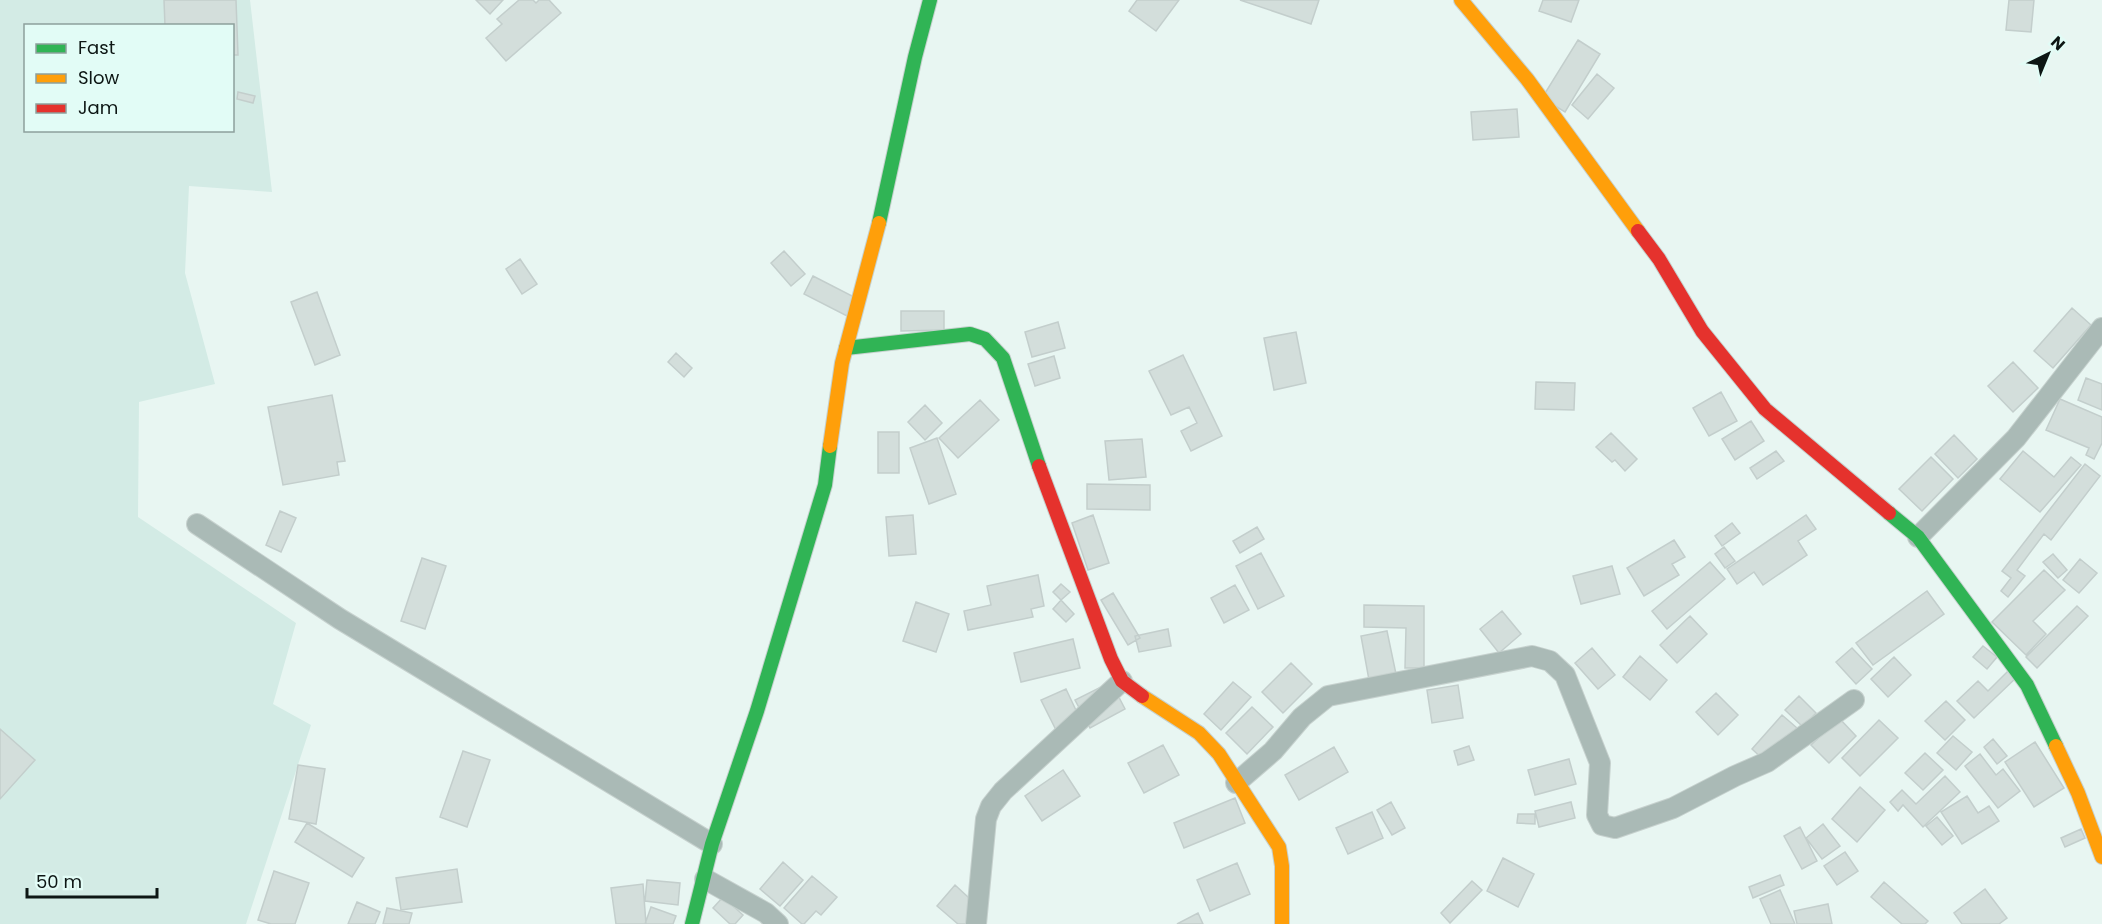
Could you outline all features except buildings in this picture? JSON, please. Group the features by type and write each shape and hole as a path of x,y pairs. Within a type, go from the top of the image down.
{"street":[{"path":"692,924 712,844 757,711 825,484 846,348 875,240 915,57 930,0"},
{"path":"1461,0 1527,79 1659,259 1702,331 1765,409 1918,537 2027,685 2078,793 2102,857"},
{"path":"1918,537 2016,438 2102,328"},
{"path":"846,348 970,334 985,339 1003,358 1026,430 1111,659 1122,681 1198,733 1219,754 1279,847 1282,866 1282,924"},
{"path":"197,524 340,619 712,844"},
{"path":"1236,783 1273,751 1302,717 1328,696 1532,656 1550,661 1565,675 1600,763 1597,815 1602,825 1615,828 1673,808 1767,762 1854,700"},
{"path":"976,924 986,819 991,806 1003,791 1122,681"},
{"path":"705,879 766,913 778,924"}],"shaded area":[{"path":"0,0 250,0 272,192 189,186 185,273 215,384 139,402 138,517 296,623 273,704 311,725 246,924 0,924"}],"traffic: fast":[{"path":"879,223 915,57 930,0"},
{"path":"846,348 970,334 985,339 1003,358 1039,466"},
{"path":"692,924 712,844 757,711 825,485 830,446"},
{"path":"1889,513 1918,537 2027,685 2056,746"}],"traffic: slow":[{"path":"1461,0 1527,79 1638,231"},
{"path":"830,446 842,363 879,223"},
{"path":"1142,696 1199,733 1219,754 1279,847 1282,866 1282,924"},
{"path":"2056,746 2078,793 2102,857"}],"traffic: jam":[{"path":"1638,231 1659,259 1702,331 1765,409 1889,513"},
{"path":"1039,466 1111,659 1122,681 1142,696"}]}
